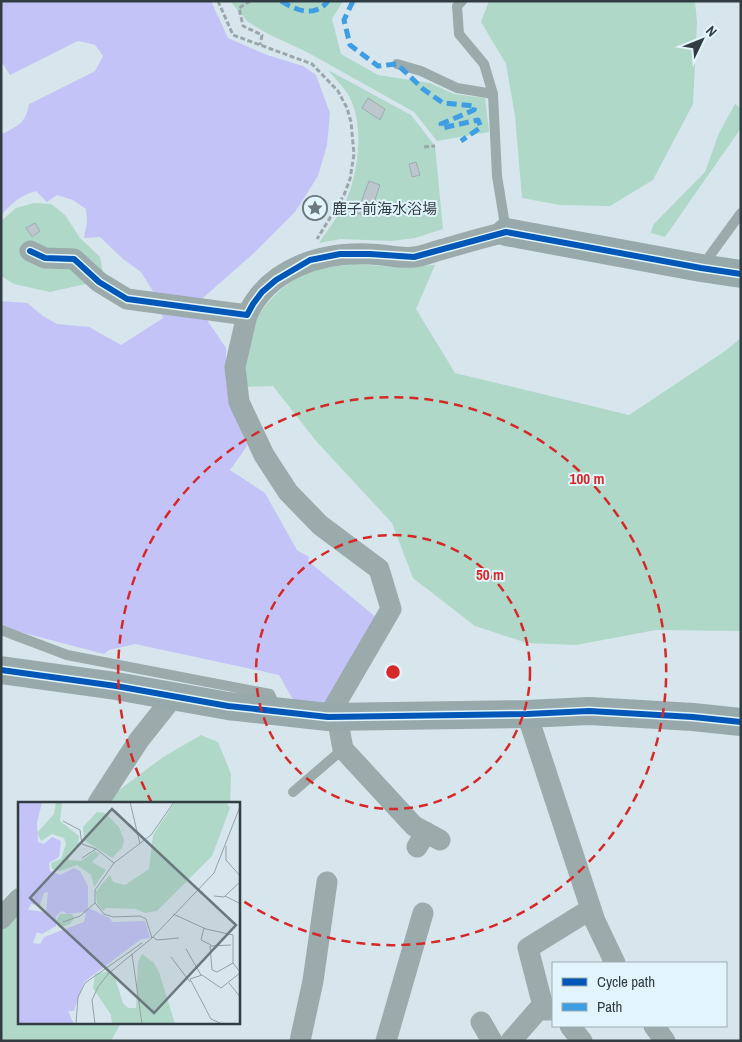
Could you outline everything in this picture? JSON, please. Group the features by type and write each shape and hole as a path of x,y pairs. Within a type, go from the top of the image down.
{"street":[{"path":"428,839 343,748 332,717 391,609 379,569 320,525 288,492 264,455 239,402 235,367 247,315 253,304 262,292 276,280 310,260 340,254 414,257 506,232 741,274"},
{"path":"30,251 45,258 74,259 99,282 127,299 247,315"},
{"path":"1,670 52,676 228,706 332,717 527,714 590,711 741,722"},
{"path":"99,802 139,740 174,696"},
{"path":"527,714 591,909 615,962"},
{"path":"300,1041 312,981 327,882"},
{"path":"1,919 18,900"},
{"path":"511,1041 538,1010 548,1010 528,948 591,909"},
{"path":"386,1041 422,913"},
{"path":"482,1022 492,1041"},
{"path":"571,1027 582,1041"},
{"path":"655,1027 665,1041"}],"lane":[{"path":"462,1 457,6 459,34 484,64 493,94 497,176 506,232"},
{"path":"397,64 421,71 457,88 493,94"},
{"path":"701,268 741,213"},
{"path":"1,630 66,655 270,694 278,711"},
{"path":"294,792 343,748"}],"path":[{"path":"218,1 233,35 312,64 338,91 347,108 351,122 354,154 350,178 344,195 312,248 310,260"},
{"path":"250,1 239,8 243,26 262,35 260,45"},
{"path":"424,147 435,146"}],"green space":[{"path":"230,1 343,1 332,19 341,54 378,75 430,83 454,94 485,98 489,132 437,141 414,112 307,52 270,35 248,22"},
{"path":"489,1 695,1 697,22 693,104 653,180 610,206 560,205 522,198 515,116 506,64 481,22"},
{"path":"328,70 411,115 435,146 443,229 415,238 391,241 341,239 319,243 343,207 353,182 358,153 355,110 348,94"},
{"path":"735,104 741,108 741,128 665,237 651,233 653,225 705,172 719,133"},
{"path":"34,203 51,204 65,215 80,238 100,257 103,272 90,283 50,292 14,284 1,276 1,221 16,208"},
{"path":"356,264 396,267 435,265 416,309 455,373 629,415 725,351 741,338 741,631 656,630 576,645 527,643 475,626 413,578 392,523 316,441 273,386 245,387 245,358 249,336 254,322 272,298 303,274 322,268"},
{"path":"201,735 218,742 231,774 230,802 103,802 163,757"},
{"path":"18,886 18,1024 120,1024 111,1041 1,1041 1,902"}],"water":[{"path":"1,1 211,1 228,38 267,55 303,66 316,75 330,113 327,145 318,176 295,212 254,253 196,304 226,348 226,372 238,422 247,446 230,470 265,493 297,550 309,557 308,561 377,618 323,708 295,703 279,675 135,644 109,650 104,654 1,627 1,301 27,303 57,324 89,327 121,345 163,318 157,298 141,272 123,259 100,237 84,238 87,222 86,209 73,200 57,195 47,202 36,191 17,200 1,215 1,133 17,126 23,120 29,104 95,71 103,56 95,45 78,41 10,75 1,61"}],"pier":[{"path":"78,41 95,45 103,56 95,71 29,104 27,102 93,69 100,56 94,47 78,44 9,77"}],"building":[{"path":"368,98 385,109 380,120 362,108"},
{"path":"416,162 420,175 412,177 409,164"},
{"path":"369,181 380,185 369,217 357,213"},
{"path":"35,223 40,231 32,237 26,228"}],"marked path":[{"path":"281,1 293,8 306,11 317,10 328,1"},
{"path":"353,1 344,20 350,45 378,66 397,64 423,89 443,103 475,106 474,110 441,124 442,128 478,120 481,127 461,141"}],"cycle path":[{"path":"30,251 45,258 74,259 99,282 127,299 247,315 262,292 276,280 310,260 340,254 414,257 506,232 741,274"},
{"path":"1,670 116,686 228,706 328,717 527,714 589,711 693,717 741,722"}],"place":[{"name":"鹿子前海水浴場","path":"315,208"}]}
